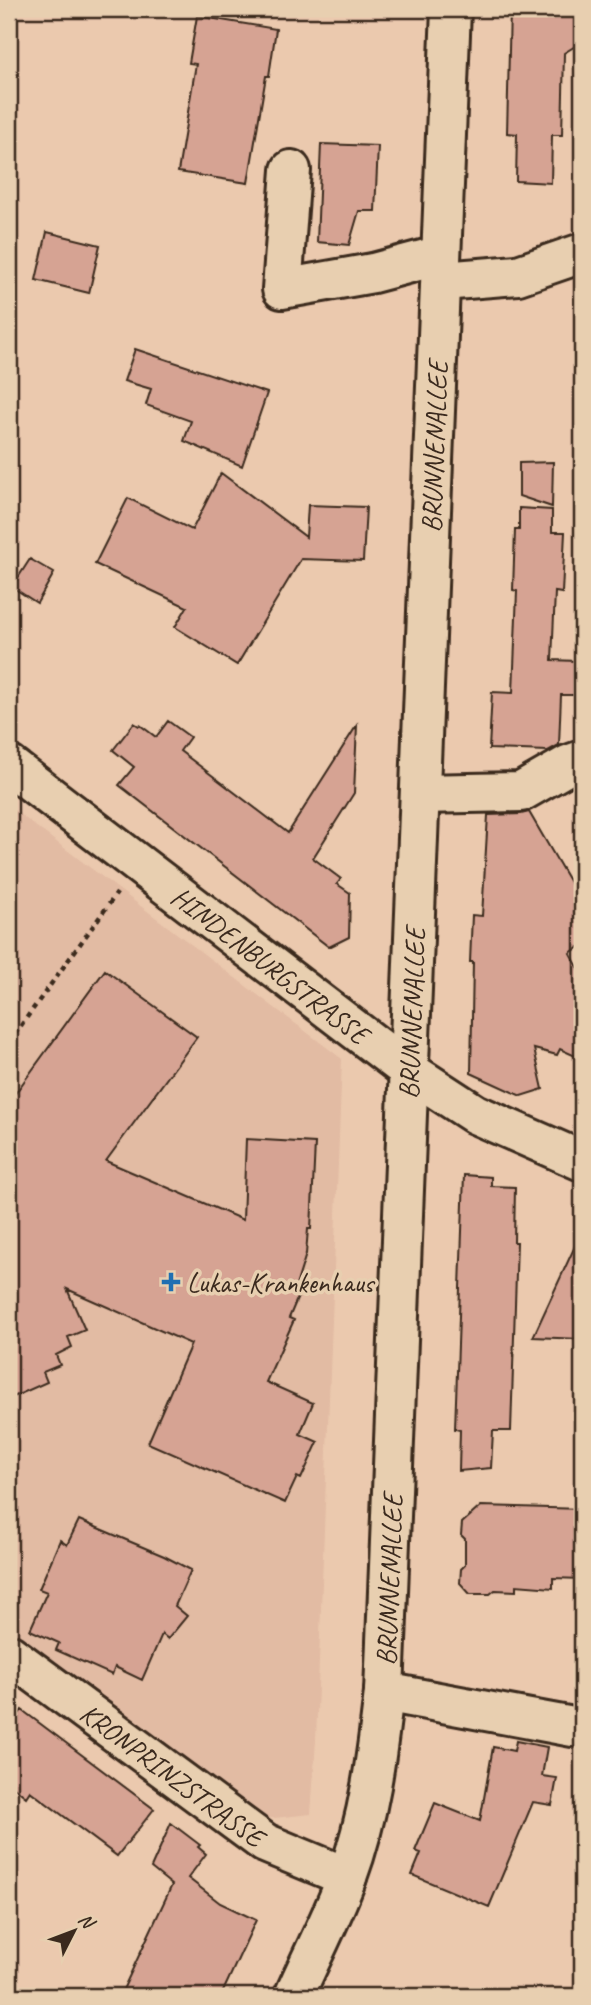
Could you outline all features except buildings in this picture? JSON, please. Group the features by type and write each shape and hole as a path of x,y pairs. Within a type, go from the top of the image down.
{"street":[{"name":"BRUNNENALLEE","path":"294,1996 347,1877 362,1827 378,1744 384,1692 452,10"},
{"path":"291,170 282,289 373,274 441,268 518,275 582,253"},
{"path":"420,794 521,793 568,765 582,760"},
{"name":"HINDENBURGSTRASSE","path":"9,765 409,1071 475,1114 582,1161"},
{"name":"KRONPRINZSTRASSE","path":"9,1654 265,1843 347,1877"},
{"path":"384,1692 573,1727 582,1726"}],"path":[{"path":"9,1042 138,864"}],"shaded area":[{"name":"Lukas-Krankenhaus","path":"9,806 342,1059 311,1814 265,1819 248,1809 9,1632"}],"place":[{"name":"Lukas-Krankenhaus","path":"171,1282"}]}
